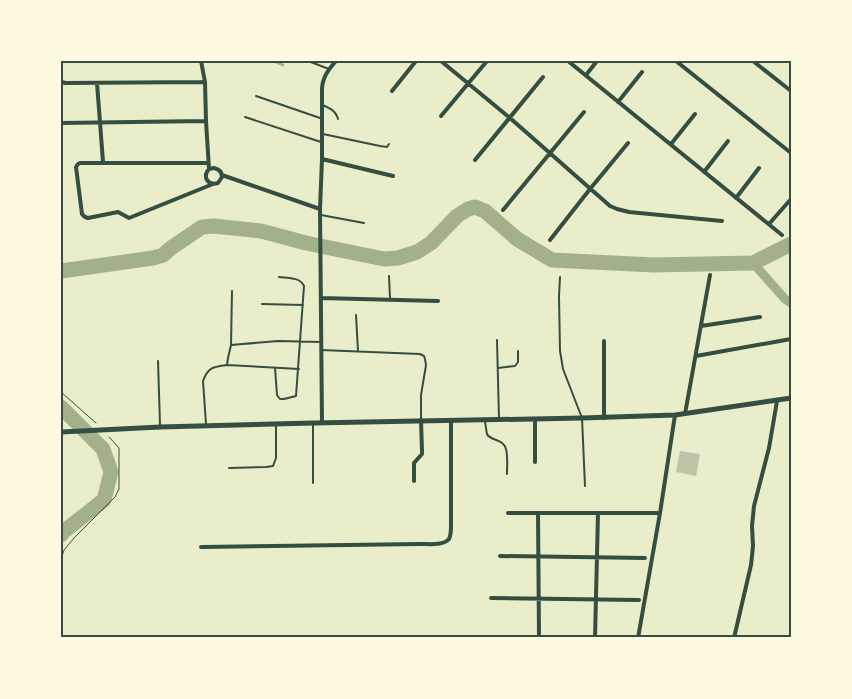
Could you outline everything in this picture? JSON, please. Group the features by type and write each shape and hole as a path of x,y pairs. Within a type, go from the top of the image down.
{"street":[{"path":"201,61 205,82 209,169 206,178 209,183 213,184"},
{"path":"322,423 320,210 322,84 325,76 336,61"},
{"path":"392,91 416,61"},
{"path":"441,61 550,152 610,206 629,212 722,221"},
{"path":"441,116 487,61"},
{"path":"568,61 782,235"},
{"path":"586,76 597,61"},
{"path":"676,61 791,152"},
{"path":"753,61 791,91"},
{"path":"618,102 642,72"},
{"path":"475,160 543,77"},
{"path":"61,80 65,82 97,83 205,82"},
{"path":"97,83 103,162"},
{"path":"503,210 584,112"},
{"path":"671,144 695,114"},
{"path":"61,124 206,121"},
{"path":"704,172 728,141"},
{"path":"550,240 628,143"},
{"path":"322,159 393,176"},
{"path":"208,163 80,162 76,167 82,214 88,218 116,212 129,218 216,184 220,181 222,175 220,170 217,168 209,169"},
{"path":"736,198 760,168"},
{"path":"222,175 320,210"},
{"path":"769,224 791,199"},
{"path":"685,414 710,274"},
{"path":"321,298 438,300"},
{"path":"701,326 760,317"},
{"path":"696,356 791,339"},
{"path":"604,341 604,418"},
{"path":"61,432 160,427 675,415 791,398"},
{"path":"734,638 751,565 754,506 768,451 777,401"},
{"path":"638,638 675,415"},
{"path":"535,419 536,462"},
{"path":"414,481 414,463 422,454 421,420"},
{"path":"201,547 445,542 448,539 451,526 451,420"},
{"path":"508,513 660,512"},
{"path":"538,513 539,638"},
{"path":"595,638 598,513"},
{"path":"500,556 645,558"},
{"path":"491,598 639,600"}],"lane":[{"path":"308,61 329,70"},
{"path":"256,96 322,118"},
{"path":"322,106 330,108 338,119"},
{"path":"245,117 322,143"},
{"path":"322,134 380,146 387,146 389,144"},
{"path":"321,215 364,223"},
{"path":"275,368 277,394 280,399 284,400 296,396 304,286 302,282 295,279 279,276"},
{"path":"389,276 390,299"},
{"path":"560,277 560,351 566,377 582,418 584,486"},
{"path":"227,366 232,345 232,290"},
{"path":"262,304 303,305"},
{"path":"356,315 358,352"},
{"path":"497,340 499,419"},
{"path":"232,345 278,341 321,342"},
{"path":"321,350 420,354 424,356 426,365 421,395 421,420"},
{"path":"498,368 515,366 518,362 518,351"},
{"path":"158,361 160,427"},
{"path":"206,426 203,381 209,370 214,367 227,366 299,369"},
{"path":"485,419 487,435 503,443 506,448 507,474"},
{"path":"313,423 313,483"},
{"path":"229,468 273,466 276,458 276,424"}],"path":[{"path":"61,392 95,422"},
{"path":"61,560 64,550 115,497 119,489 120,448 107,436"}],"building":[{"path":"680,451 700,454 696,476 676,472"}],"waterway":[{"path":"274,61 283,65"},
{"path":"61,271 153,258 163,255 202,227 214,226 261,231 306,243 384,259 398,258 417,252 431,243 457,216 475,207 485,211 517,239 552,260 654,265 753,263 791,244"},
{"path":"753,263 785,299 791,303"},
{"path":"61,407 103,449 111,472 104,500 61,535"}]}
